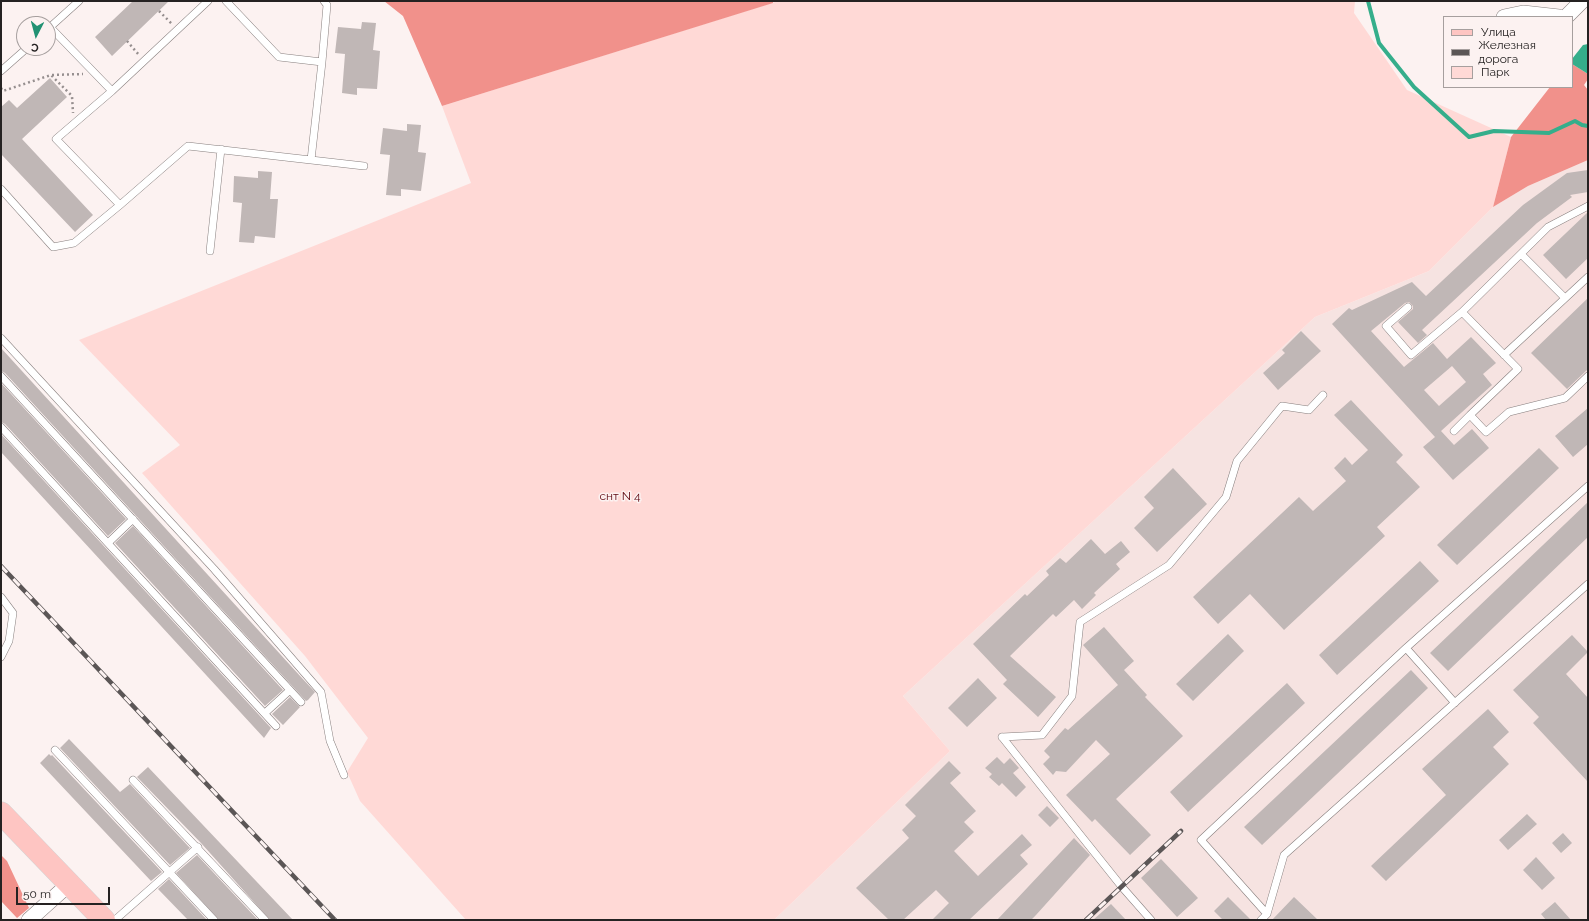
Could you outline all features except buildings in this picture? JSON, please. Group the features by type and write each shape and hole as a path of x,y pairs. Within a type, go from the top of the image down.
{"main road":[{"path":"1,813 104,920"}],"street":[{"path":"1567,16 1582,1"},
{"path":"1509,16 1523,13 1550,16"},
{"path":"29,920 68,884"}],"lane":[{"path":"56,22 79,1"},
{"path":"120,205 56,139 112,91 208,1"},
{"path":"226,1 279,57 322,62"},
{"path":"311,160 327,5 324,1"},
{"path":"56,35 112,91"},
{"path":"1,71 18,56"},
{"path":"1,189 53,247 74,243 188,146 364,166"},
{"path":"210,251 221,150"},
{"path":"1408,307 1386,326 1411,355 1462,312 1548,227 1588,206"},
{"path":"1521,254 1565,298"},
{"path":"1504,355 1588,277"},
{"path":"1454,431 1518,368 1462,312"},
{"path":"1,338 214,569 321,692 330,741 344,775"},
{"path":"1,376 301,702"},
{"path":"1470,415 1486,432 1509,412 1565,398 1588,376"},
{"path":"1152,920 1122,887 1082,835 1002,738 1042,735 1072,696 1080,622 1169,564 1226,497 1237,461 1282,406 1309,410 1323,395"},
{"path":"1,427 276,726"},
{"path":"1267,914 1201,840 1406,648 1588,486"},
{"path":"108,543 133,519"},
{"path":"1261,920 1267,914 1284,855 1588,584"},
{"path":"1,597 13,612 9,641 1,657"},
{"path":"1406,648 1454,703"},
{"path":"265,714 290,690"},
{"path":"55,750 214,920"},
{"path":"133,780 198,847 265,920"},
{"path":"115,920 198,847"}],"path":[{"path":"159,11 178,30"},
{"path":"127,42 131,46"},
{"path":"1,88 3,91 51,75 95,74"},
{"path":"51,75 72,96 73,124"}],"shaded area":[{"path":"384,1 773,1 773,3 442,106 403,16"},
{"path":"1588,44 1588,74 1573,65 1573,58 1583,45"},
{"path":"1573,65 1588,74 1588,79 1584,85 1588,90 1588,160 1528,186 1493,207 1511,137 1549,88 1573,88"},
{"path":"1588,160 1588,920 774,920 950,751 903,696 1315,317 1429,271 1493,207 1528,186"},
{"path":"1,855 7,861 29,908 17,918 1,901"}],"green space":[{"name":"снт N 4","path":"778,1 1355,1 1354,13 1407,90 1511,137 1493,207 1429,271 1315,317 903,696 950,751 774,920 466,920 360,801 347,772 368,738 305,656 142,473 180,445 79,340 471,183 442,106"}],"waterway":[{"path":"1368,1 1379,43 1414,87 1469,137 1494,131 1549,133 1575,121 1582,125 1588,126"}],"railway":[{"path":"1,566 335,920"},
{"path":"1086,920 1181,831"}]}
